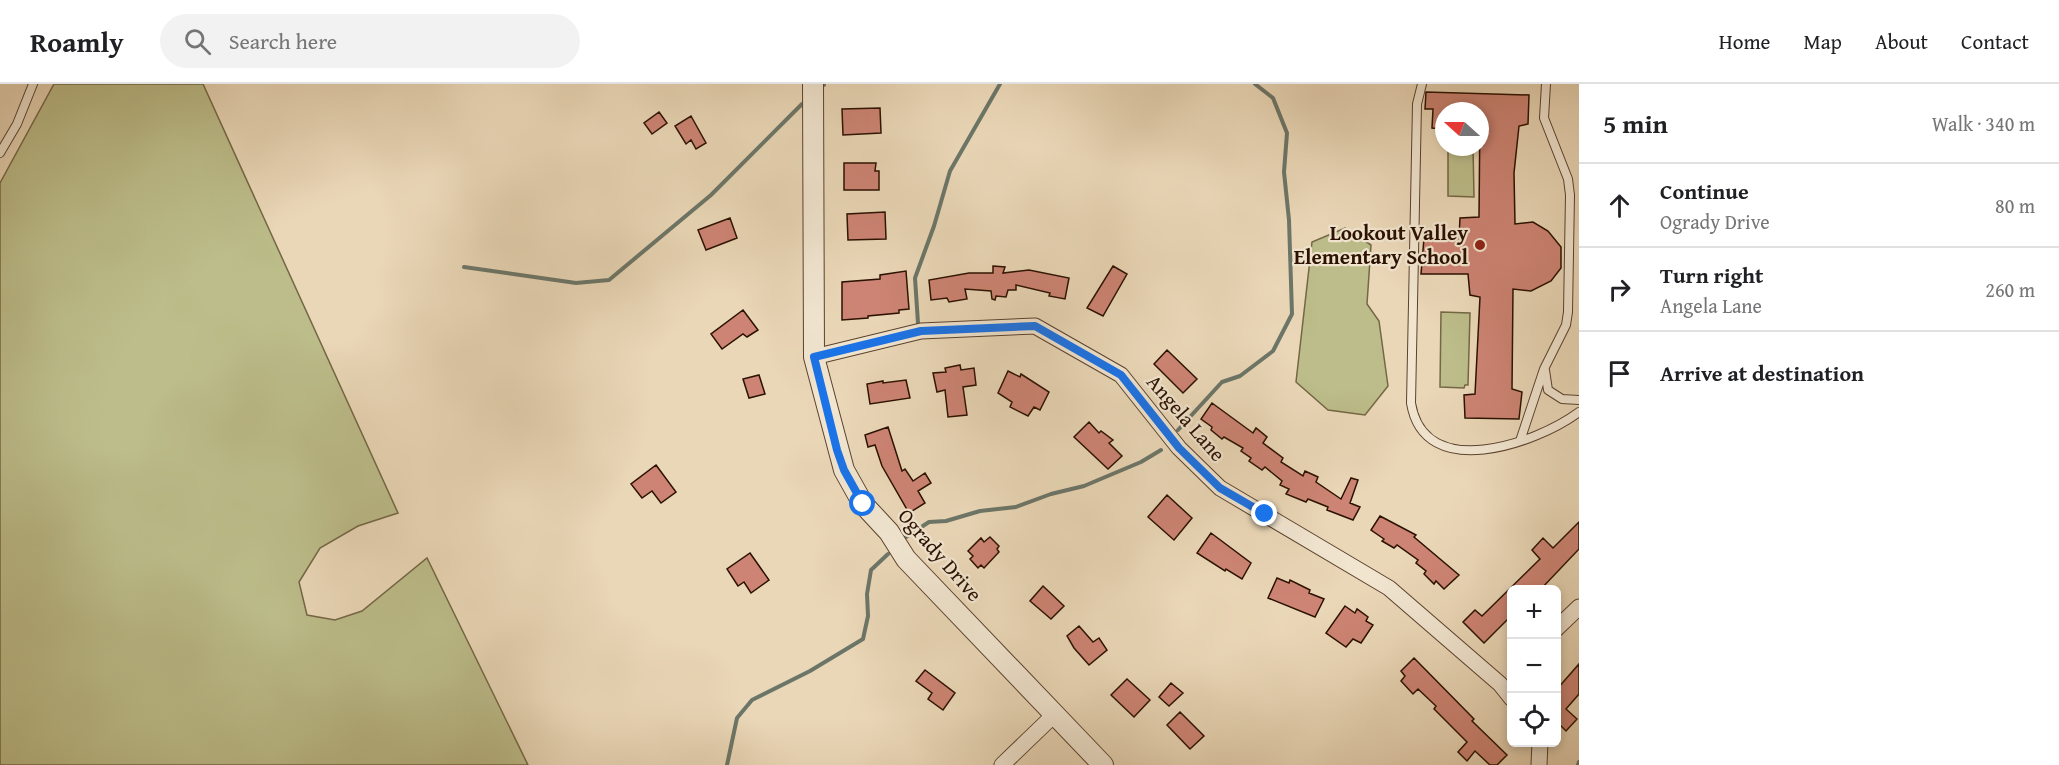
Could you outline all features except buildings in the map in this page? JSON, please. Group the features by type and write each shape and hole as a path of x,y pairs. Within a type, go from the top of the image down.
{"street":[{"name":"Ogrady Drive","path":"813,84 814,357 844,470 863,504 889,532 906,559 1103,765"},
{"name":"Angela Lane","path":"814,357 921,331 1035,326 1121,375 1179,448 1220,488 1389,588 1506,678 1510,693"},
{"path":"1561,625 1579,608"},
{"path":"1002,765 1055,714"},
{"path":"1539,765 1540,747"}],"lane":[{"path":"0,153 17,124 33,84"},
{"path":"1422,84 1417,112 1411,403 1418,428 1431,439 1446,447 1486,450 1554,429 1579,412"},
{"path":"1520,441 1544,369 1566,325 1568,312 1570,195 1568,179 1544,118 1546,84"},
{"path":"1544,369 1548,390 1562,399 1579,400"}],"green space":[{"path":"54,84 203,84 398,513 358,526 320,548 299,582 307,615 335,620 362,611 427,558 528,765 0,765 0,183"},
{"path":"1448,156 1473,156 1474,197 1448,196"},
{"path":"1345,228 1371,245 1367,304 1379,321 1388,386 1365,415 1328,410 1296,382 1312,242"},
{"path":"1441,312 1470,313 1468,385 1464,388 1440,387"}],"waterway":[{"path":"918,323 915,278 934,226 950,171 1000,84"},
{"path":"1178,430 1222,382 1240,376 1273,351 1292,314 1289,220 1284,172 1287,133 1273,98 1255,84"},
{"path":"464,267 576,283 609,280 711,195 802,104"},
{"path":"906,537 929,522 946,521 980,511 1016,507 1051,494 1084,486 1141,462 1161,450"},
{"path":"727,765 737,718 752,700 810,671 863,639 868,616 867,594 871,570 888,554"}],"place":[{"name":"Lookout Valley Elementary School","path":"1480,245"}],"route":[{"path":"863,504 844,470 837,450 814,357 921,331 1035,326 1121,375 1179,448 1220,488 1265,514"}]}
